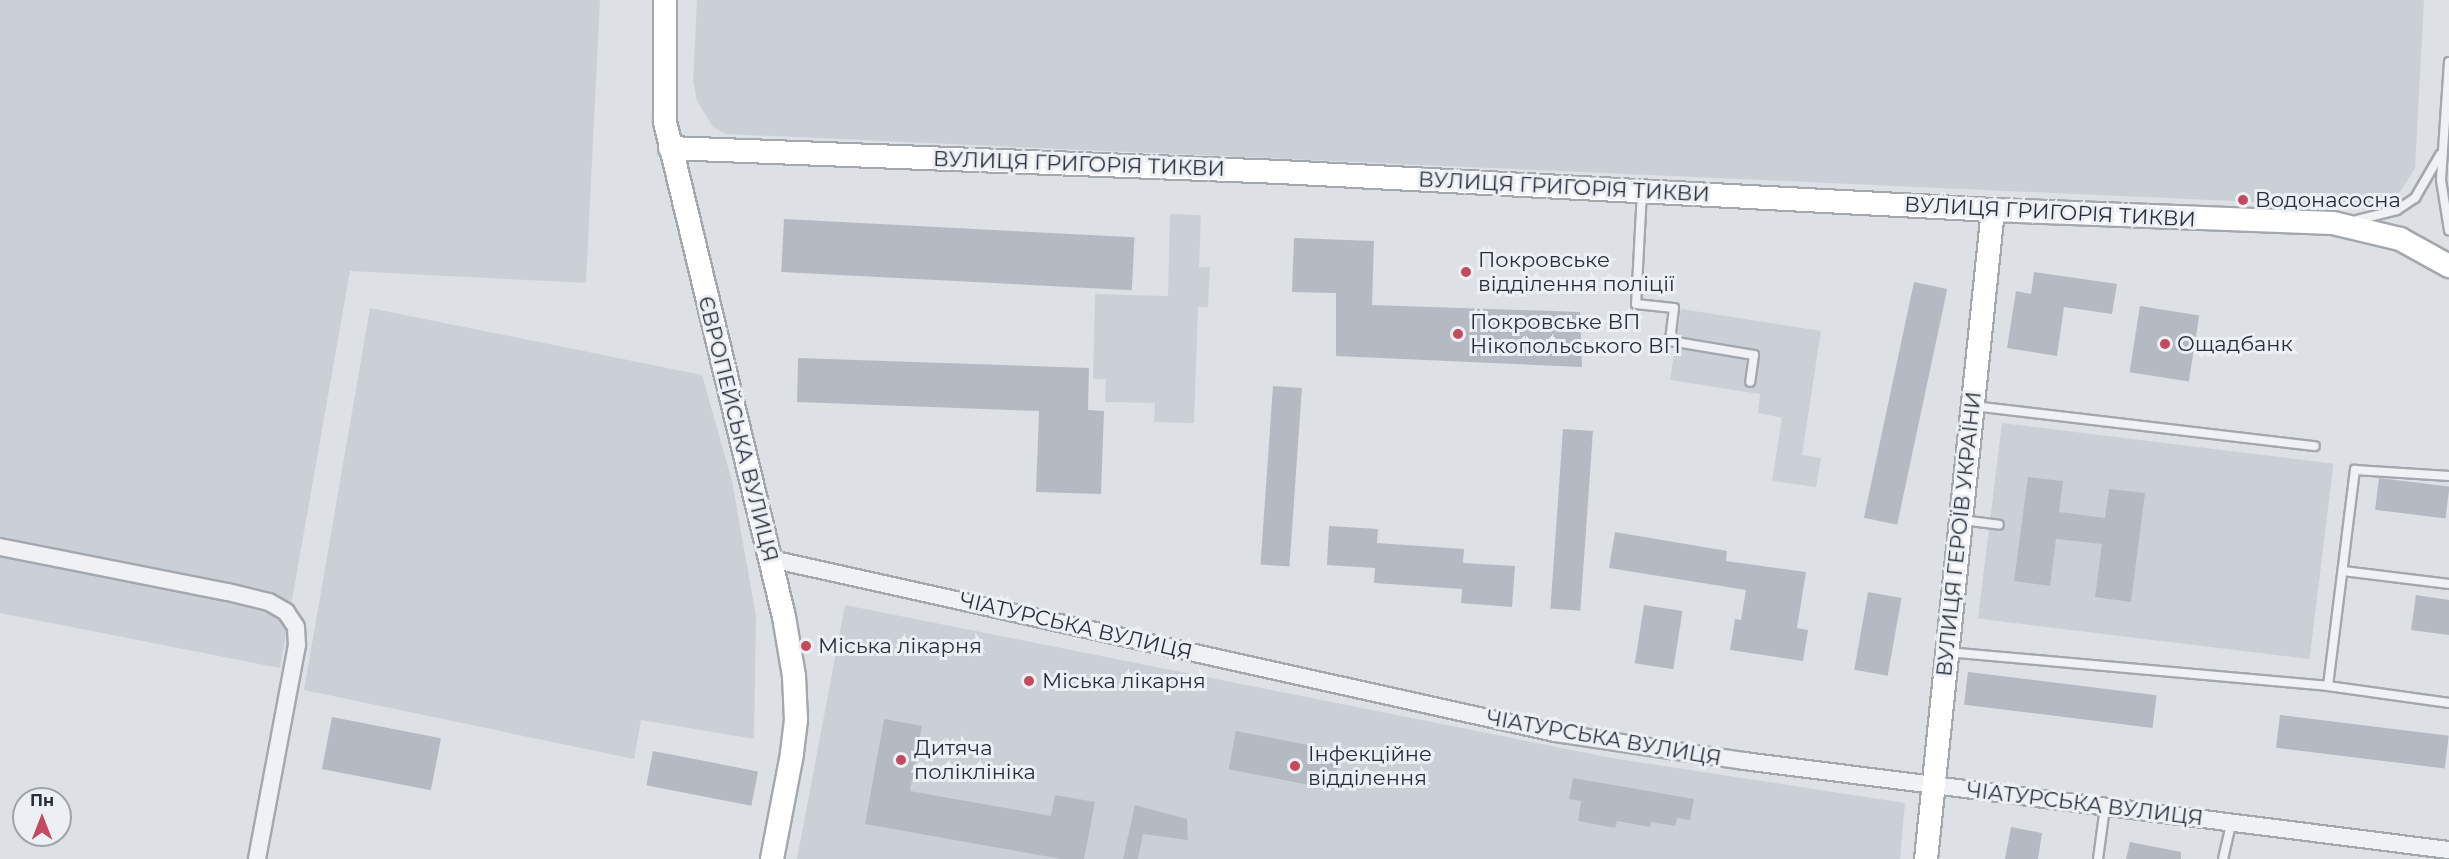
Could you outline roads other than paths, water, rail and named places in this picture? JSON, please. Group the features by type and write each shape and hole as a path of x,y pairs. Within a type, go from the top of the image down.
{"street":[{"name":"ЄВРОПЕЙСЬКА ВУЛИЦЯ","path":"665,0 663,99 670,148 771,559 794,676 796,720 772,859"},
{"name":"ВУЛИЦЯ ГРИГОРІЯ ТИКВИ","path":"670,148 1256,171 1993,210 2333,223 2400,239 2449,266"},
{"name":"ВУЛИЦЯ ГЕРОЇВ УКРАЇНИ","path":"1926,859 1993,210"},
{"path":"0,547 228,592 269,602 286,612 296,627 297,645 256,859"},
{"name":"ЧІАТУРСЬКА ВУЛИЦЯ","path":"771,559 1555,733 1932,785 2449,850"}],"lane":[{"path":"2449,62 2441,180 2449,230"},
{"path":"2333,223 2368,219 2397,210 2415,198 2436,165 2444,134"},
{"path":"1642,191 1636,304 1674,308 1670,341 1754,355 1750,382"},
{"path":"1973,406 2315,446"},
{"path":"2328,686 2355,470 2449,476"},
{"path":"1961,520 1999,525"},
{"path":"2343,571 2449,584"},
{"path":"1947,652 2328,686 2449,703"},
{"path":"2098,859 2105,807"},
{"path":"2223,859 2231,823"}],"place":[{"name":"Водонасосна","path":"2243,200"},
{"name":"Покровське відділення поліції","path":"1466,272"},
{"name":"Покровське ВП Нікопольського ВП","path":"1458,334"},
{"name":"Ощадбанк","path":"2165,344"},
{"name":"Міська лікарня","path":"806,646"},
{"name":"Мiська лiкарня","path":"1029,681"},
{"name":"Дитяча поліклініка","path":"901,760"},
{"name":"Інфекційне відділення","path":"1295,766"}]}
